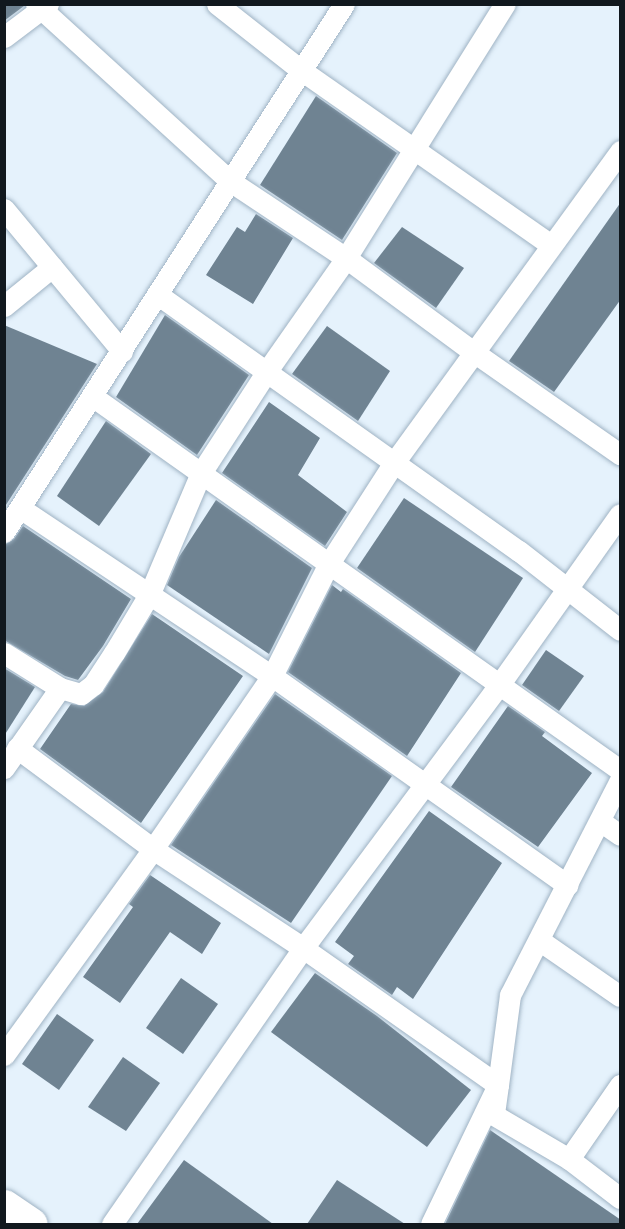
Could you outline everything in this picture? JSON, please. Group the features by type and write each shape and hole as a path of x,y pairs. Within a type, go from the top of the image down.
{"street":[{"path":"217,4 301,70 551,245"},
{"path":"4,532 344,4"},
{"path":"4,653 60,688 81,694 93,685 150,593 201,473 267,371 346,258 505,4"},
{"path":"4,37 42,6 230,181 346,258 621,454"},
{"path":"4,1055 153,849 272,676 328,565 393,464 621,151"},
{"path":"4,209 122,351"},
{"path":"4,306 52,267"},
{"path":"157,294 267,371 393,464 519,551 621,630"},
{"path":"92,396 499,686 621,770"},
{"path":"20,508 272,676 567,885"},
{"path":"112,1224 303,948 499,686 621,514"},
{"path":"4,768 60,688"},
{"path":"17,747 153,849 303,948 498,1085"},
{"path":"621,780 510,995 494,1115 569,1159 621,1198"},
{"path":"600,821 621,835"},
{"path":"539,940 621,996"},
{"path":"431,1224 498,1085"},
{"path":"569,1159 621,1085"}],"building":[{"path":"4,4 24,4 24,6 4,21"},
{"path":"316,96 397,153 342,240 260,185"},
{"path":"621,202 621,299 554,392 509,361"},
{"path":"256,214 293,238 253,304 206,275 237,227 245,232"},
{"path":"402,227 464,268 436,308 374,263"},
{"path":"165,315 249,375 197,455 116,397"},
{"path":"4,325 97,364 4,508"},
{"path":"327,326 390,371 358,421 292,374"},
{"path":"269,402 320,438 298,475 347,512 325,546 222,473"},
{"path":"106,421 151,454 99,526 57,496"},
{"path":"404,498 523,578 475,652 357,568"},
{"path":"216,500 312,568 269,654 167,585 179,557"},
{"path":"23,526 131,599 103,646 78,680 65,676 4,640 4,545 14,539"},
{"path":"332,585 341,592 343,589 461,673 407,756 288,672"},
{"path":"152,614 243,676 141,823 40,749 71,704 84,706 103,692"},
{"path":"546,650 584,676 559,711 522,685"},
{"path":"4,668 35,687 4,736"},
{"path":"275,694 392,776 291,923 171,845"},
{"path":"508,706 545,732 542,736 592,773 538,847 451,787"},
{"path":"429,811 502,863 413,999 397,987 392,995 348,964 354,956 335,942"},
{"path":"150,875 221,923 202,954 170,932 120,1003 83,977 133,907 129,904"},
{"path":"315,973 377,1016 471,1090 427,1147 271,1032"},
{"path":"181,978 218,1004 183,1054 146,1028"},
{"path":"57,1014 94,1040 59,1090 22,1064"},
{"path":"123,1057 160,1083 126,1131 88,1107"},
{"path":"490,1130 621,1220 621,1224 445,1224"},
{"path":"184,1160 273,1224 137,1224"},
{"path":"337,1180 405,1224 307,1224"}]}
